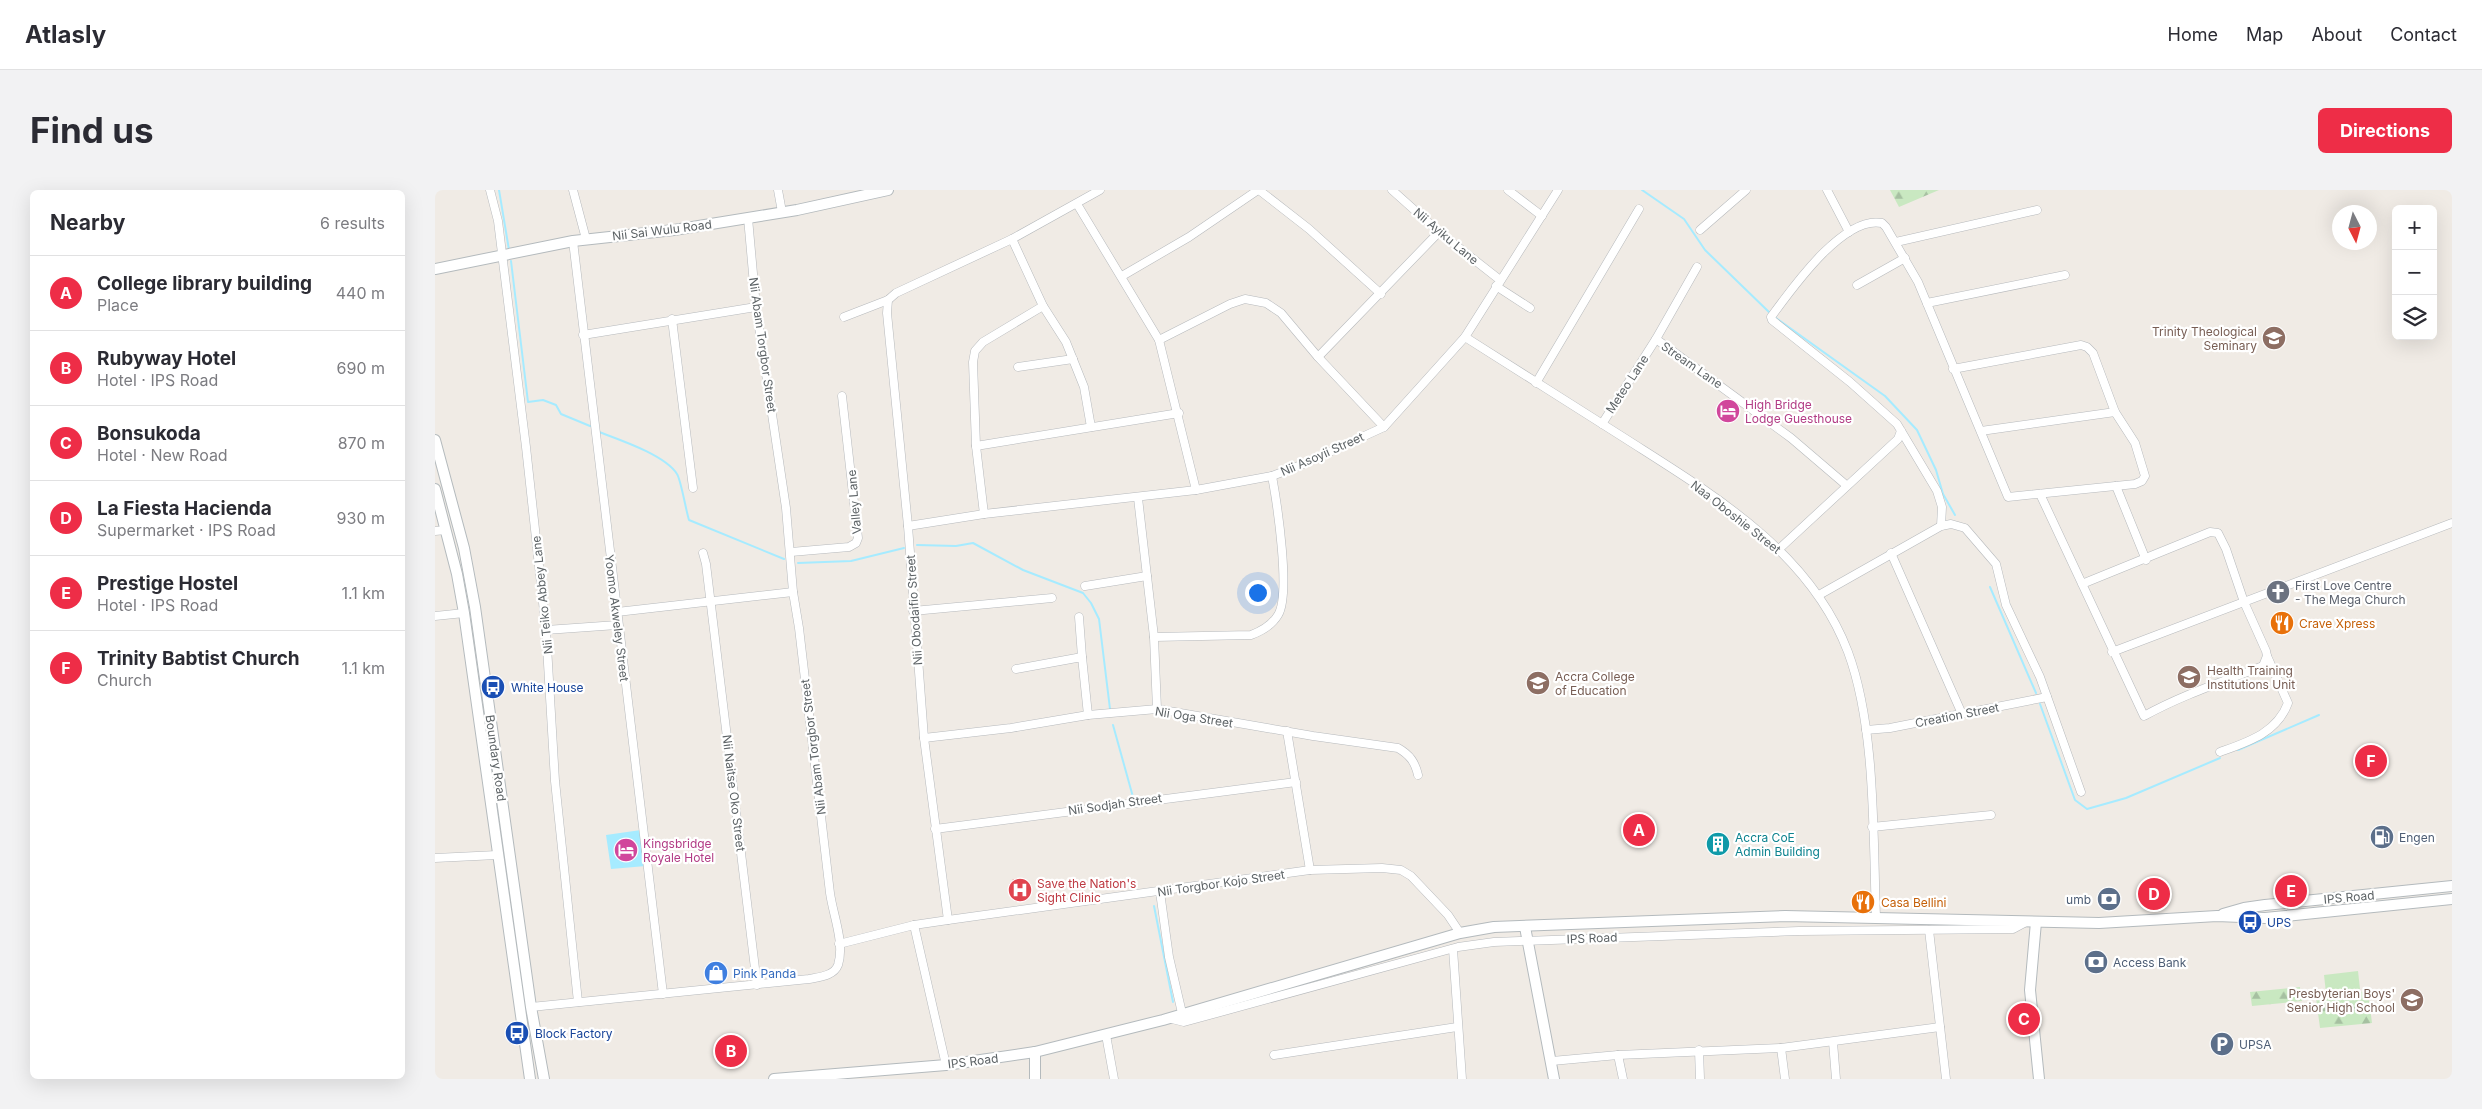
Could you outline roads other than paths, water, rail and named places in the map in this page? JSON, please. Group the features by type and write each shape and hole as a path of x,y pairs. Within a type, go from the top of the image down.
{"street":[{"name":"Nii Teiko Abbey Lane","path":"490,190 498,221 546,630 555,781 578,1002"},
{"path":"573,190 586,239"},
{"path":"778,190 782,212"},
{"name":"Nii Sai Wulu Road","path":"435,269 573,241 674,230 782,212 888,190"},
{"path":"1122,276 1189,237 1259,190 1309,230 1381,294"},
{"name":"Nii Ayiku Lane","path":"1392,190 1498,283 1530,308"},
{"path":"1508,190 1542,216"},
{"name":"Nii Asoyii Street","path":"908,526 985,514 1138,498 1273,476 1384,427 1465,337 1558,190"},
{"path":"1700,230 1746,190"},
{"path":"1827,190 1849,232"},
{"path":"844,317 888,300 896,293 1012,239 1098,191"},
{"path":"1077,204 1159,340 1179,413 1196,490"},
{"path":"1536,383 1639,209"},
{"path":"1896,242 2037,210"},
{"name":"Nii Abam Torgbor Street","path":"531,1007 821,977 835,971 838,964 839,944 831,897 799,628 793,592 791,552 755,307 748,218"},
{"path":"1941,526 1941,507 1937,491 1897,424 1850,382 1772,320 1774,313 1808,267 1849,232 1870,223 1881,222 1905,258 1927,303 1953,369 2008,497 2135,484 2142,481 2145,476 2135,443 2115,412 2093,353 2087,347 2081,345 1953,369"},
{"path":"1318,357 1439,232"},
{"path":"1012,239 1043,306 1066,342 1084,387 1091,427"},
{"name":"Yoomo Akweley Street","path":"573,241 617,625 639,780 663,994"},
{"path":"1857,285 1905,258"},
{"name":"Meteo Lane","path":"1602,424 1656,340 1697,267"},
{"path":"1927,303 2065,275"},
{"path":"1159,340 1230,304 1245,299 1266,303 1281,313 1318,357 1384,427"},
{"name":"Nii Obodaifio Street","path":"888,300 887,313 908,526 913,611 925,738 948,920"},
{"path":"985,514 977,446 973,362 975,351 983,342 1043,306"},
{"path":"583,335 755,307"},
{"path":"672,319 693,488"},
{"name":"Naa Oboshie Street","path":"1465,337 1721,501 1779,549 1819,595 1848,651 1866,730 1873,827 1876,917"},
{"name":"Stream Lane","path":"1656,340 1791,438 1846,485"},
{"path":"1019,367 1073,359"},
{"name":"Valley Lane","path":"791,552 849,547 856,543 858,538 842,396"},
{"path":"1981,431 2115,412"},
{"path":"977,446 1179,413"},
{"path":"1779,549 1846,485 1898,439 1901,431"},
{"name":"Boundary Road","path":"435,440 462,540 475,607 531,1007 545,1079"},
{"path":"1154,637 1251,636 1266,629 1279,614 1284,595 1278,512 1273,476"},
{"path":"2116,486 2146,560"},
{"name":"Boundary Road","path":"435,490 446,530 464,613 529,1079"},
{"path":"2039,494 2144,716 2178,698 2263,666 2267,656"},
{"path":"1138,498 1154,637 1157,709"},
{"path":"2113,652 2452,523"},
{"path":"1819,595 1941,526 1951,524 1965,528 1996,564 2006,605 2047,697 2081,792"},
{"path":"435,531 446,530"},
{"path":"2082,584 2146,560 2210,532 2218,533 2226,549 2244,602 2288,703 2283,716 2268,732 2220,752"},
{"name":"Nii Naitse Oko Street","path":"703,553 711,602 757,985"},
{"path":"1891,553 1962,714"},
{"path":"1085,586 1147,576"},
{"path":"617,612 793,592"},
{"path":"913,611 1052,598"},
{"path":"435,616 464,613"},
{"path":"1079,617 1089,715"},
{"path":"546,630 617,625"},
{"path":"1016,669 1082,657"},
{"name":"Creation Street","path":"1866,730 1890,728 2047,697"},
{"name":"Nii Oga Street","path":"925,738 1011,728 1089,715 1157,709 1398,748 1407,753 1413,760 1419,775"},
{"path":"1287,731 1310,870"},
{"name":"Nii Sodjah Street","path":"935,829 1296,782"},
{"path":"1873,827 1991,815"},
{"path":"435,858 497,854"},
{"name":"Nii Torgbor Kojo Street","path":"839,944 914,925 948,920 1310,870 1382,868 1401,870 1424,887 1448,915 1460,933"},
{"name":"IPS Road","path":"2217,916 2244,908 2265,905 2452,886"},
{"path":"1160,892 1169,957 1182,1013"},
{"name":"IPS Road","path":"774,1079 946,1065 1035,1052 1167,1018 1460,933 1494,927 1785,916 2099,923 2217,916 2265,918 2452,899"},
{"path":"2031,922 2030,990 2039,1079"},
{"name":"IPS Road","path":"1167,1018 1184,1022 1453,948 1494,942 1780,931 2013,929 2031,922"},
{"path":"914,925 946,1065"},
{"path":"1525,926 1554,1079"},
{"path":"1929,930 1946,1079"},
{"path":"1453,948 1462,1079"},
{"path":"1274,1055 1457,1027"},
{"path":"1552,1061 1699,1050 1781,1048 1940,1027"},
{"path":"1106,1035 1113,1079"},
{"path":"1833,1042 1836,1079"},
{"path":"1781,1048 1785,1079"},
{"path":"1699,1050 1700,1079"},
{"path":"1035,1052 1035,1079"},
{"path":"1618,1055 1623,1079"}],"water":[{"name":"Kingsbridge Royale Hotel","path":"641,830 646,866 611,869 606,835"}],"waterway":[{"path":"499,190 509,250"},
{"path":"1642,190 1684,219 1705,250 1770,313"},
{"path":"511,261 528,402 543,400 556,405 561,414 590,426"},
{"path":"1773,316 1885,396 1917,430 1936,470 1943,494 1955,515"},
{"path":"599,432 653,454 671,467 679,477 689,520 784,559"},
{"path":"917,545 956,546 973,543 1023,570 1083,593 1091,603 1099,619 1110,709"},
{"path":"798,563 851,561 904,548"},
{"path":"1990,587 2036,693"},
{"path":"2040,704 2075,800 2087,809 2126,798 2220,758"},
{"path":"2238,750 2319,715"},
{"path":"1113,725 1133,797"},
{"path":"1154,906 1173,1002"}],"place":[{"name":"Trinity Theological Seminary","path":"2274,338"},
{"name":"High Bridge Lodge Guesthouse","path":"1728,411"},
{"name":"First Love Centre - The Mega Church","path":"2278,592"},
{"name":"Crave Xpress","path":"2282,623"},
{"name":"Health Training Institutions Unit","path":"2189,677"},
{"name":"Accra College of Education","path":"1538,683"},
{"name":"White House","path":"493,687"},
{"name":"Trinity Babtist Church","path":"2371,761"},
{"name":"College library building","path":"1639,830"},
{"name":"Engen","path":"2382,837"},
{"name":"Accra CoE Admin Building","path":"1718,844"},
{"name":"Kingsbridge Royale Hotel","path":"626,850"},
{"name":"Save the Nation's Sight Clinic","path":"1020,890"},
{"name":"Prestige Hostel","path":"2291,891"},
{"name":"La Fiesta Hacienda","path":"2154,894"},
{"name":"umb","path":"2109,899"},
{"name":"Casa Bellini","path":"1863,902"},
{"name":"UPS","path":"2250,922"},
{"name":"Access Bank","path":"2096,962"},
{"name":"Pink Panda","path":"716,973"},
{"name":"Presbyterian Boys' Senior High School","path":"2412,1000"},
{"name":"Bonsukoda","path":"2024,1019"},
{"name":"Block Factory","path":"517,1033"},
{"name":"UPSA","path":"2222,1044"},
{"name":"Rubyway Hotel","path":"731,1051"}]}
